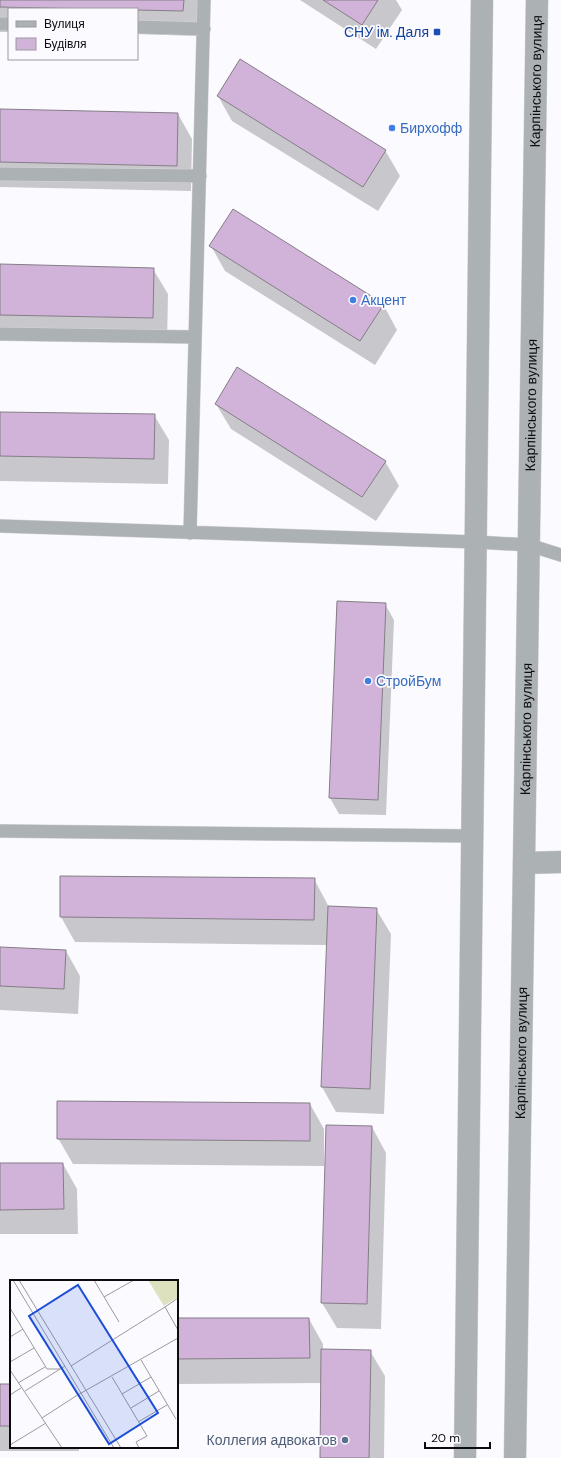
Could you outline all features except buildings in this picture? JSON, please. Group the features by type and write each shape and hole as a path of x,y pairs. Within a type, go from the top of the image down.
{"street":[{"path":"465,1458 482,0"},
{"name":"Карпінського вулиця","path":"515,1458 537,0"},
{"path":"524,863 561,862"}],"lane":[{"path":"190,533 204,0"},
{"path":"138,27 204,29"},
{"path":"0,174 200,176"},
{"path":"0,334 195,337"},
{"path":"0,526 476,542 529,545 561,555"},
{"path":"0,831 472,836"}],"place":[{"name":"СНУ ім. Даля","path":"437,32"},
{"name":"Бирхофф","path":"392,128"},
{"name":"Акцент","path":"353,300"},
{"name":"СтройБум","path":"368,681"},
{"name":"Коллегия адвокатов","path":"345,1440"}]}
